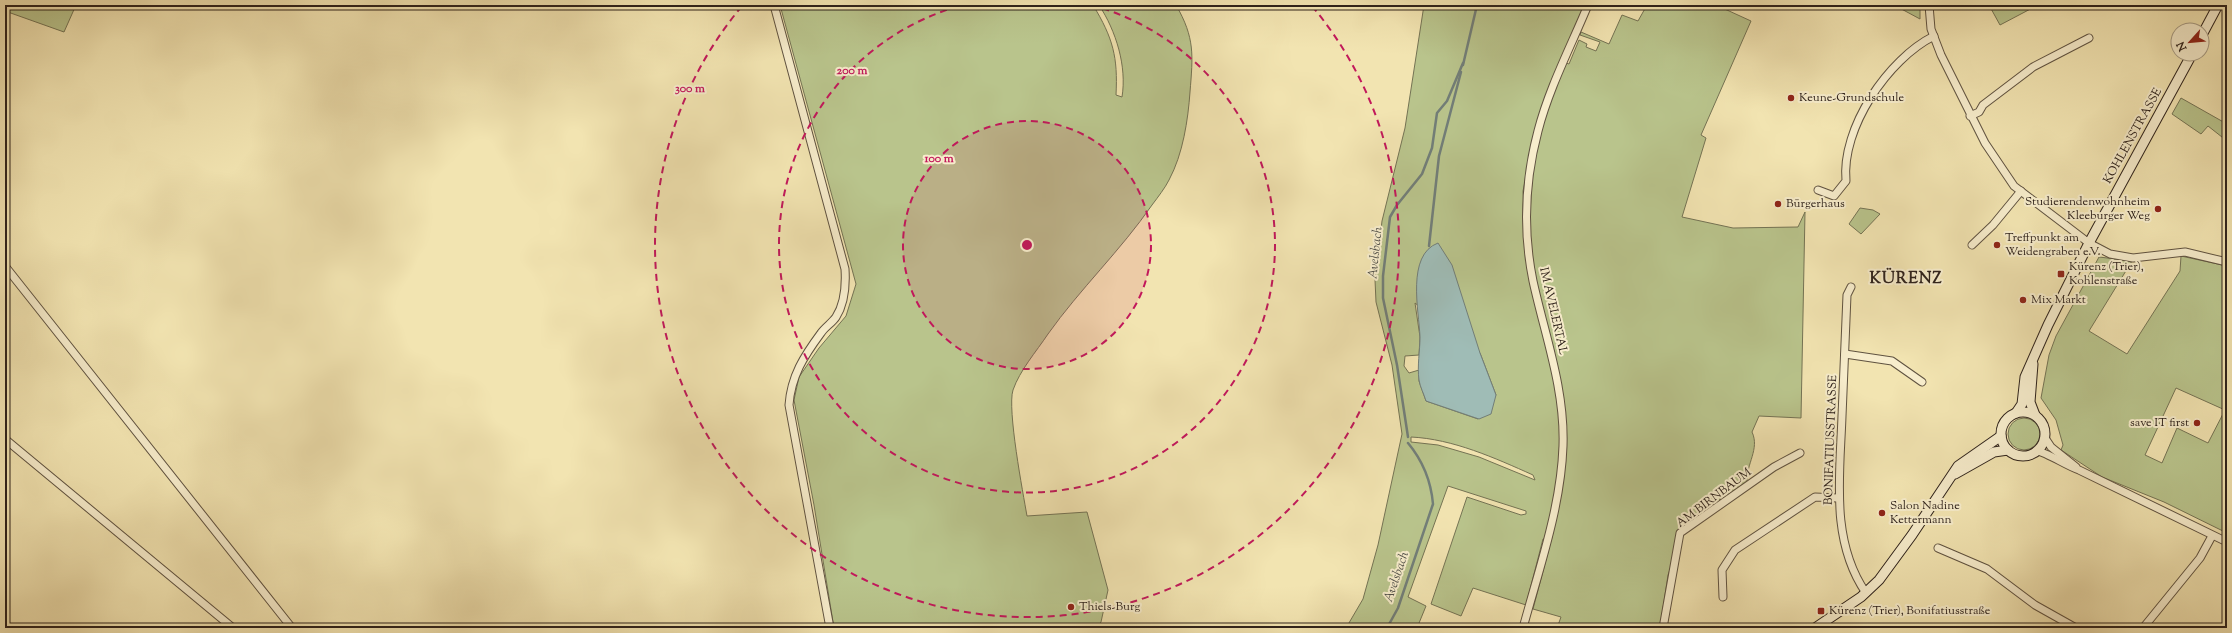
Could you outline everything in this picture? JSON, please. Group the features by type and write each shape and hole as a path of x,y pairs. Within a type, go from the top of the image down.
{"main road":[{"path":"2209,22 2218,5"},
{"name":"KOHLENSTRASSE","path":"2001,436 2004,422 2016,412 2022,404 2025,377 2034,359 2041,338 2089,243 2188,62"},
{"name":"KOHLENSTRASSE","path":"2034,359 2030,402 2035,415 2044,425 2045,438"},
{"path":"2016,412 2026,412 2035,415"},
{"path":"1816,628 1866,593 1896,558 1949,477 1963,461 1993,443 2001,436 2008,450"},
{"path":"1949,477 1994,452 2008,450 2021,456 2030,455 2037,451 2045,438"}],"street":[{"path":"774,5 845,269 846,286 836,317 822,332 797,369 790,387 789,405 830,628"},
{"name":"IM AVELERTAL","path":"1523,628 1552,520 1559,486 1563,446 1558,381 1532,273 1527,232 1527,192 1537,131 1544,109 1588,5"},
{"path":"1929,5 1934,36 1970,116 1996,162 2021,191 2089,243 2110,254 2133,258 2185,252 2227,262"},
{"path":"1818,190 1834,196 1846,180 1844,166 1849,141 1855,126 1871,98 1885,77 1910,51 1934,36"},
{"path":"1970,116 1979,112 1983,105 2033,67 2089,38"},
{"path":"1972,245 1993,225 2021,191"},
{"path":"5,266 292,628"},
{"name":"BONIFATIUSSTRASSE","path":"1851,287 1847,295 1838,498 1843,538 1857,580 1866,593"},
{"path":"1845,354 1892,361 1922,382"},
{"path":"2045,438 2050,446 2079,470"},
{"path":"5,439 233,628"},
{"path":"2037,451 2189,522 2212,536 2227,542"},
{"name":"AM BIRNBAUM","path":"1662,628 1680,534 1774,467 1800,453"},
{"path":"1722,597 1722,570 1735,550 1815,496 1838,498"},
{"path":"2143,628 2200,558 2212,536"},
{"path":"1938,548 1987,569 2035,605 2076,628"}],"green space":[{"path":"5,5 76,5 64,32 5,11"},
{"path":"780,5 1093,5 1110,38 1115,59 1116,95 1122,97 1123,73 1119,49 1105,15 1099,5 1176,5 1187,27 1190,37 1192,67 1186,125 1174,170 1169,180 1140,222 1060,317 1024,368 1013,390 1012,414 1014,432 1027,516 1087,512 1108,590 1101,622 1097,628 834,628 814,505 794,400 799,377 819,348 846,316 856,284"},
{"path":"1424,5 1584,5 1540,112 1523,191 1525,237 1530,231 1531,193 1535,155 1543,121 1552,96 1566,63 1569,64 1579,40 1587,44 1586,47 1596,51 1600,42 1580,35 1581,32 1609,44 1622,15 1638,21 1647,5 1716,5 1751,21 1701,135 1706,138 1682,217 1733,228 1798,227 1805,212 1801,418 1759,416 1752,432 1754,438 1754,451 1748,469 1747,482 1684,523 1679,530 1672,564 1668,575 1660,628 1557,628 1561,617 1533,609 1552,537 1543,539 1526,605 1473,588 1461,616 1431,604 1467,497 1521,515 1526,514 1526,511 1448,486 1408,597 1426,606 1417,628 1346,628 1363,599 1378,545 1402,434 1392,365 1376,302 1375,280 1382,221 1405,128","holes":["1415,303 1480,353 1496,395 1478,419 1426,401 1419,381 1419,370 1409,373 1404,366 1405,356 1419,355 1420,337","1411,437 1442,441 1474,450 1533,475 1535,480 1479,457 1438,445 1411,442"]},
{"path":"1894,5 1920,5 1920,19"},
{"path":"1989,5 2038,5 2000,25"},
{"path":"2181,98 2227,124 2227,141 2208,126 2201,134 2172,114"},
{"path":"1860,208 1873,210 1880,214 1861,234 1849,224"},
{"path":"2181,256 2227,266 2227,533 2164,502 2102,477 2061,450 2063,445 2056,420 2041,398 2049,355 2056,336 2099,257 2132,261 2089,331 2127,354 2180,271","holes":["2176,388 2225,410 2208,443 2177,428 2162,463 2145,455"]},
{"path":"2021,418 2027,418 2036,422 2040,434 2036,446 2027,450 2021,450 2012,446 2008,437 2008,431 2012,422"}],"water":[{"path":"1438,243 1452,265 1480,353 1496,395 1491,414 1479,419 1426,401 1418,375 1420,337 1417,299 1418,271 1422,259 1428,249"}],"waterway":[{"name":"Avelsbach","path":"1463,65 1477,5"},
{"name":"Avelsbach","path":"1408,437 1397,365 1383,298 1383,276 1390,217 1397,205 1422,174 1432,148 1437,113 1447,101 1463,63"},
{"name":"Avelsbach","path":"1429,246 1439,156 1461,72"},
{"name":"Avelsbach","path":"1387,628 1398,608 1433,504 1428,479 1422,464 1408,443"}],"place":[{"name":"Keune-Grundschule","path":"1791,98"},
{"name":"Bürgerhaus","path":"1778,204"},
{"name":"Studierendenwohnheim Kleeburger Weg","path":"2158,209"},
{"name":"Treffpunkt am Weidengraben e.V.","path":"1997,245"},
{"name":"Kürenz (Trier), Kohlenstraße","path":"2061,274"},
{"name":"Mix Markt","path":"2023,300"},
{"name":"save IT first","path":"2197,423"},
{"name":"Salon Nadine Kettermann","path":"1882,513"},
{"name":"Thiels-Burg","path":"1071,607"},
{"name":"Kürenz (Trier), Bonifatiusstraße","path":"1821,611"}],"district":[{"name":"KÜRENZ","path":"1906,279"}]}
